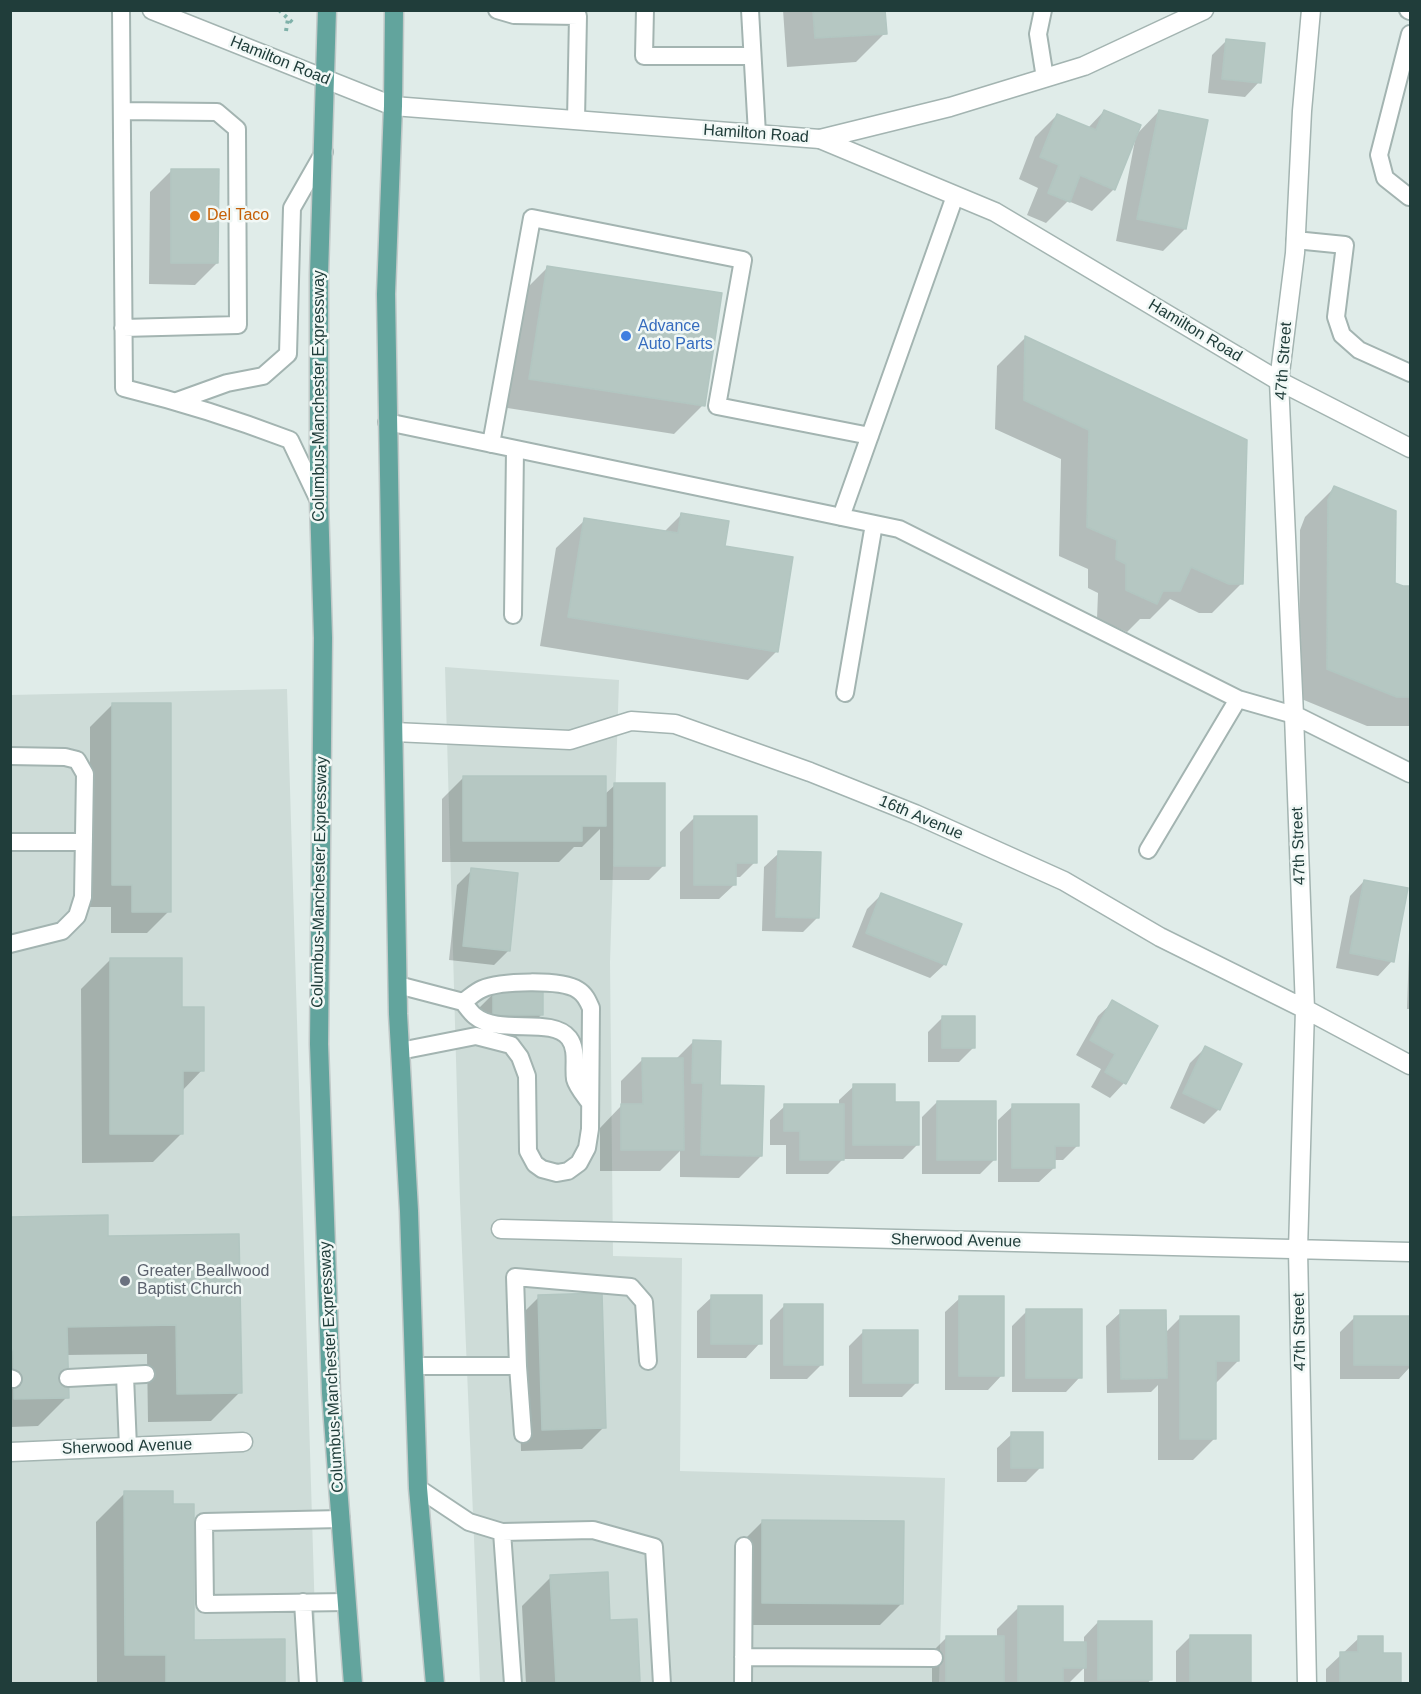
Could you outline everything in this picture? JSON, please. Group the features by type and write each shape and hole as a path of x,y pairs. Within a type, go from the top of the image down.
{"main road":[{"name":"Columbus-Manchester Expressway","path":"327,10 319,275 319,501 323,638 319,1044 331,1393 353,1683"},
{"path":"394,10 386,294 398,985 409,1211 418,1488 435,1683"}],"street":[{"name":"Hamilton Road","path":"152,10 393,106 820,139 995,213 1279,381 1409,443"},
{"path":"820,139 950,107 1084,66 1204,10"},
{"name":"47th Street","path":"1307,1683 1298,1250 1305,1009 1279,381 1295,240 1302,111 1311,10"},
{"path":"1294,714 1410,772"},
{"name":"16th Avenue","path":"394,732 570,740 631,721 675,724 810,772 894,805 1064,881 1160,938 1305,1009 1410,1065"},
{"name":"Sherwood Avenue","path":"501,1230 1410,1252"},
{"name":"Sherwood Avenue","path":"10,1452 243,1442"}],"lane":[{"path":"121,10 124,388 234,418 290,440 319,501"},
{"path":"497,10 514,15 545,13 578,16 576,120"},
{"path":"645,10 644,56 752,56"},
{"path":"750,10 757,134"},
{"path":"1042,10 1038,34 1045,78"},
{"path":"1409,196 1385,178 1378,155 1405,76 1410,34"},
{"path":"122,111 217,112 237,129 238,325 123,328"},
{"path":"177,401 227,383 263,376 288,354 292,208 324,152"},
{"path":"841,517 955,196"},
{"path":"491,444 532,218 743,260 717,406 870,436"},
{"path":"1295,240 1345,245 1336,317 1342,335 1359,350 1410,373"},
{"path":"387,422 899,529 1238,699 1294,714"},
{"path":"513,615 515,449"},
{"path":"845,693 874,524"},
{"path":"1148,850 1238,699"},
{"path":"10,756 65,757 77,760 85,774 83,897 77,916 62,930 10,944"},
{"path":"10,842 84,842"},
{"path":"400,1051 476,1036 511,1045 520,1057 527,1076 528,1151 535,1164 557,1173 568,1171 579,1163 587,1148 590,1129 591,1008 586,997 577,989 557,983 495,984 480,990 463,1002"},
{"path":"398,985 463,1002 476,1017 490,1023 558,1029 569,1038 574,1051 576,1081 590,1103"},
{"path":"523,1434 515,1277 631,1287 644,1302 648,1361"},
{"path":"414,1366 518,1366"},
{"path":"68,1378 146,1374"},
{"path":"125,1376 128,1447"},
{"path":"418,1488 469,1522 502,1532 593,1530 654,1547 662,1683"},
{"path":"340,1519 204,1522 205,1604 347,1602"},
{"path":"502,1532 513,1683"},
{"path":"743,1683 744,1546"},
{"path":"303,1602 308,1683"},
{"path":"743,1657 934,1658"}],"path":[{"path":"279,10 294,24"},
{"path":"286,32 288,18"}],"shaded area":[{"path":"445,667 619,680 610,962 613,1256 682,1258 680,1471 945,1478 939,1683 480,1683 460,1202"},
{"path":"287,689 317,1683 11,1683 10,695"}],"building":[{"path":"813,10 885,10 887,34 815,38"},
{"path":"1226,39 1265,43 1261,83 1222,79"},
{"path":"1104,110 1141,125 1115,190 1080,175 1070,202 1048,193 1059,165 1040,157 1057,114 1096,130"},
{"path":"1159,110 1208,120 1186,229 1137,219"},
{"name":"Del Taco","path":"171,169 219,169 218,263 171,263"},
{"name":"Advance Auto Parts","path":"547,266 722,293 705,406 529,379"},
{"path":"1025,336 1247,440 1243,584 1229,584 1191,567 1180,591 1163,591 1157,604 1126,590 1126,564 1116,559 1117,540 1087,527 1089,430 1024,400"},
{"path":"1334,486 1396,511 1395,583 1410,586 1410,697 1397,697 1327,669 1328,500"},
{"path":"681,513 729,521 725,546 793,557 778,652 568,617 584,518 678,533"},
{"path":"112,703 171,703 171,912 132,912 132,885 112,885"},
{"path":"463,776 606,776 606,826 582,826 582,841 463,841"},
{"path":"614,783 665,783 665,866 614,866"},
{"path":"694,816 757,816 757,863 736,863 736,885 694,885"},
{"path":"778,851 821,852 819,918 776,917"},
{"path":"471,868 518,873 510,951 463,946"},
{"path":"1364,880 1408,888 1394,962 1350,953"},
{"path":"881,893 962,924 946,965 866,933"},
{"path":"110,958 182,958 182,1007 204,1007 204,1071 183,1071 183,1134 110,1134"},
{"path":"493,992 543,992 543,1015 493,1015"},
{"path":"1112,1000 1158,1026 1126,1084 1105,1072 1115,1054 1090,1040"},
{"path":"942,1016 975,1016 975,1048 942,1048"},
{"path":"693,1040 721,1041 720,1085 764,1086 762,1156 701,1155 703,1083 692,1083"},
{"path":"1205,1046 1242,1064 1220,1110 1183,1093"},
{"path":"642,1058 683,1058 684,1150 621,1150 621,1104 643,1104"},
{"path":"853,1084 895,1084 895,1102 919,1102 919,1145 853,1145"},
{"path":"937,1101 996,1101 996,1160 937,1160"},
{"path":"784,1104 844,1104 844,1160 800,1160 800,1131 784,1131"},
{"path":"1012,1104 1079,1104 1079,1146 1055,1146 1055,1168 1012,1168"},
{"name":"Greater Beallwood Baptist Church","path":"108,1215 108,1236 239,1234 242,1393 177,1394 176,1325 67,1327 69,1398 14,1399 13,1350 10,1350 10,1217"},
{"path":"602,1293 606,1428 542,1430 538,1295"},
{"path":"711,1295 762,1295 762,1344 711,1344"},
{"path":"959,1296 1004,1296 1004,1376 959,1376"},
{"path":"784,1304 823,1304 823,1365 784,1365"},
{"path":"1026,1309 1082,1309 1082,1378 1026,1378"},
{"path":"1120,1310 1166,1310 1167,1378 1121,1379"},
{"path":"1180,1316 1239,1316 1239,1361 1216,1361 1216,1439 1180,1439"},
{"path":"1354,1316 1410,1316 1410,1365 1354,1365"},
{"path":"863,1330 918,1330 918,1383 863,1383"},
{"path":"1011,1432 1043,1432 1043,1468 1011,1468"},
{"path":"124,1491 173,1491 173,1504 194,1504 194,1640 285,1639 285,1684 166,1684 166,1655 125,1655"},
{"path":"762,1520 904,1521 903,1604 762,1603"},
{"path":"608,1572 610,1620 637,1619 640,1681 616,1684 556,1684 550,1575"},
{"path":"1018,1606 1063,1606 1063,1642 1086,1642 1086,1668 1063,1668 1063,1684 1018,1684"},
{"path":"1098,1621 1152,1621 1152,1680 1098,1680"},
{"path":"1190,1635 1251,1635 1251,1684 1190,1684"},
{"path":"946,1636 1004,1636 1004,1684 946,1684"},
{"path":"1358,1636 1383,1636 1383,1653 1401,1653 1401,1684 1340,1684 1340,1652 1358,1652"}],"place":[{"name":"Del Taco","path":"195,216"},
{"name":"Advance Auto Parts","path":"626,336"},
{"name":"Greater Beallwood Baptist Church","path":"125,1281"}]}
